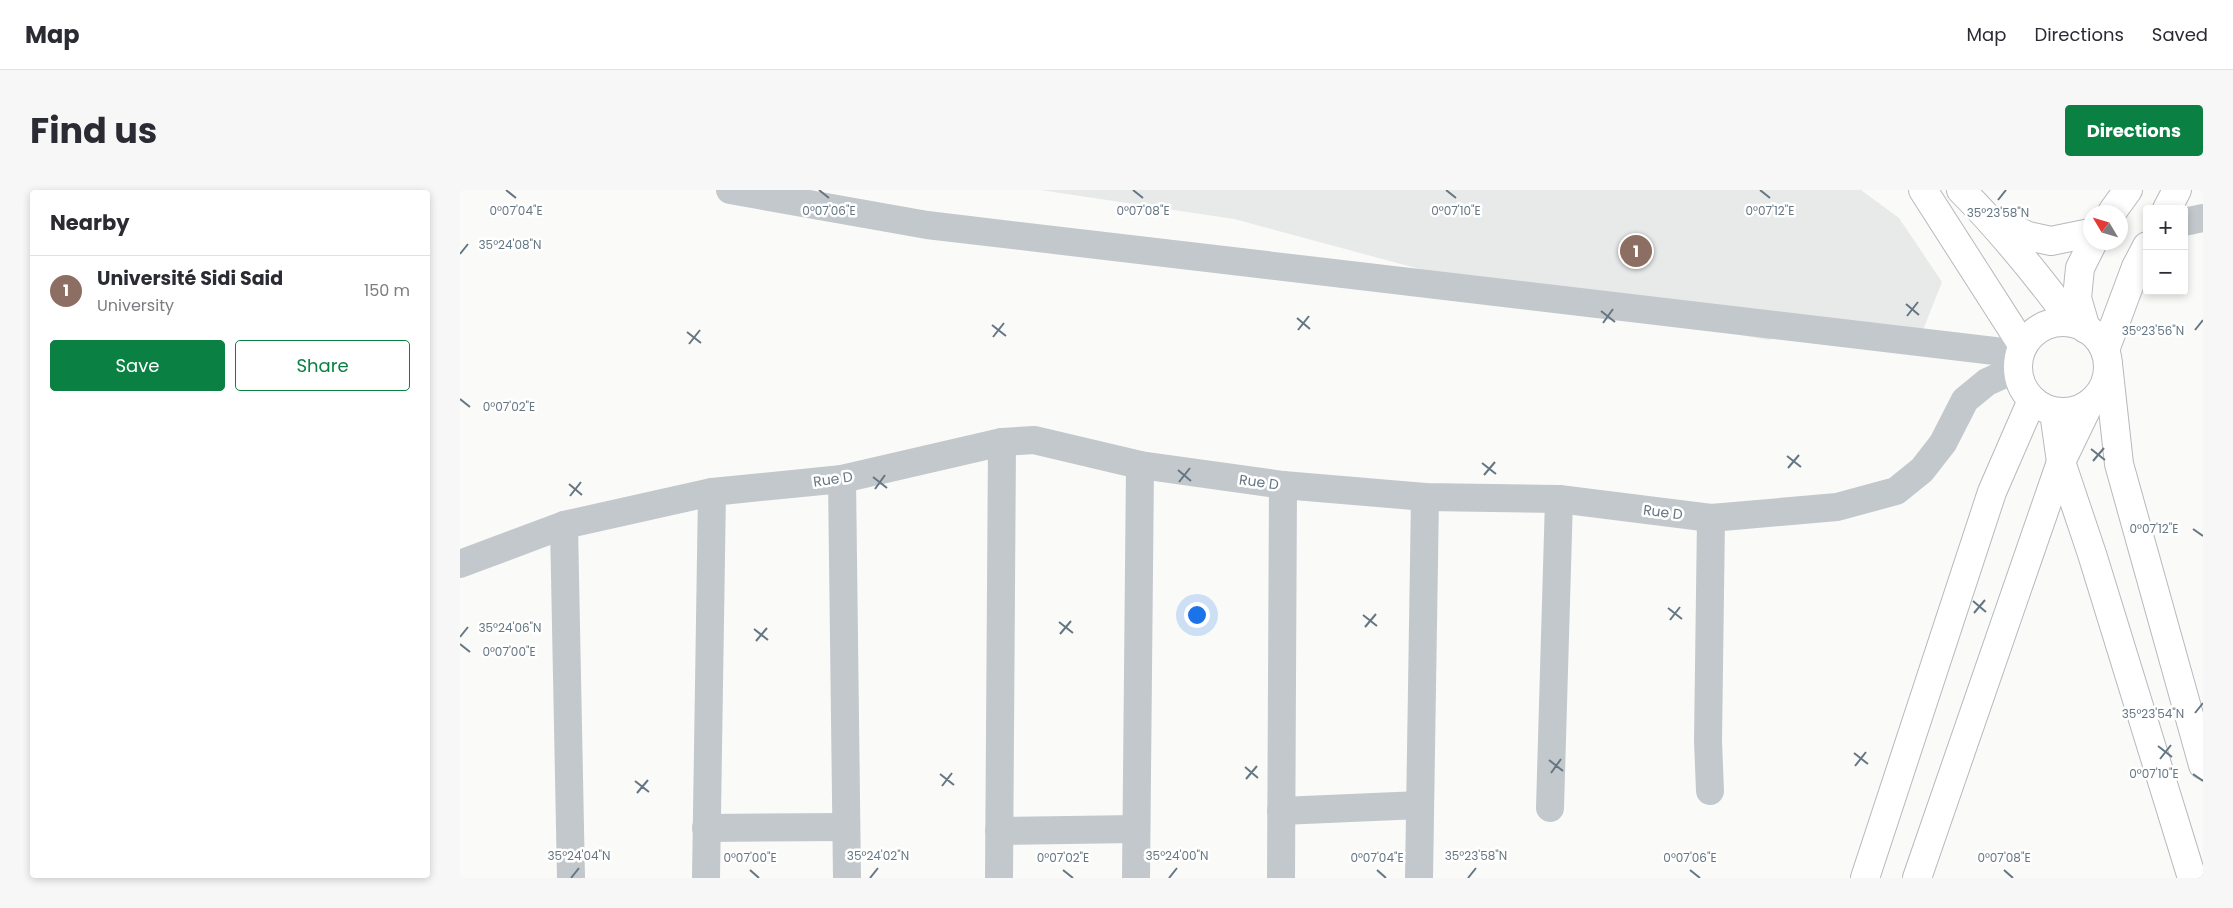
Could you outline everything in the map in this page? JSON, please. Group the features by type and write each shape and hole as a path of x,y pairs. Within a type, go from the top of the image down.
{"main road":[{"path":"1923,190 2020,356 2022,386 2043,406 2092,554 2192,878"},
{"path":"1960,190 1989,218 2079,326 2097,338 2106,357 2119,464 2203,765"},
{"path":"2117,205 2128,190"},
{"path":"2169,205 2177,190"},
{"path":"1989,218 2028,236 2051,241 2083,234"},
{"path":"2079,326 2080,268 2089,250"},
{"path":"1917,878 2061,462 2089,404 2100,393 2106,379 2106,357 2136,267 2145,250"},
{"path":"2020,356 2032,334 2044,326 2058,322 2079,326"},
{"path":"2043,406 2066,412 2089,404"},
{"path":"1865,878 1992,492 2043,406"}],"street":[{"path":"730,190 927,225 2020,356"},
{"path":"2188,221 2203,218"},
{"name":"Rue D","path":"460,564 564,525 712,492 842,479 1002,442 1034,440 1140,464 1283,485 1425,497 1559,499 1711,518 1837,507 1896,491 1922,470 1943,443 1965,400 2020,356"},
{"path":"999,878 1002,442"},
{"path":"1136,878 1140,464"},
{"path":"842,479 847,878"},
{"path":"1281,878 1283,485"},
{"path":"706,878 712,492"},
{"path":"1419,878 1425,497"},
{"path":"1550,808 1559,499"},
{"path":"1710,791 1708,741 1711,518"},
{"path":"564,525 571,878"},
{"path":"1281,811 1420,806"},
{"path":"706,828 846,827"},
{"path":"999,831 1136,830"}],"shaded area":[{"path":"1040,190 1861,190 1899,218 1942,282 1917,345 1810,331 1768,340 1512,294 1234,219"}],"place":[{"name":"Université Sidi Said","path":"1636,251"}]}
